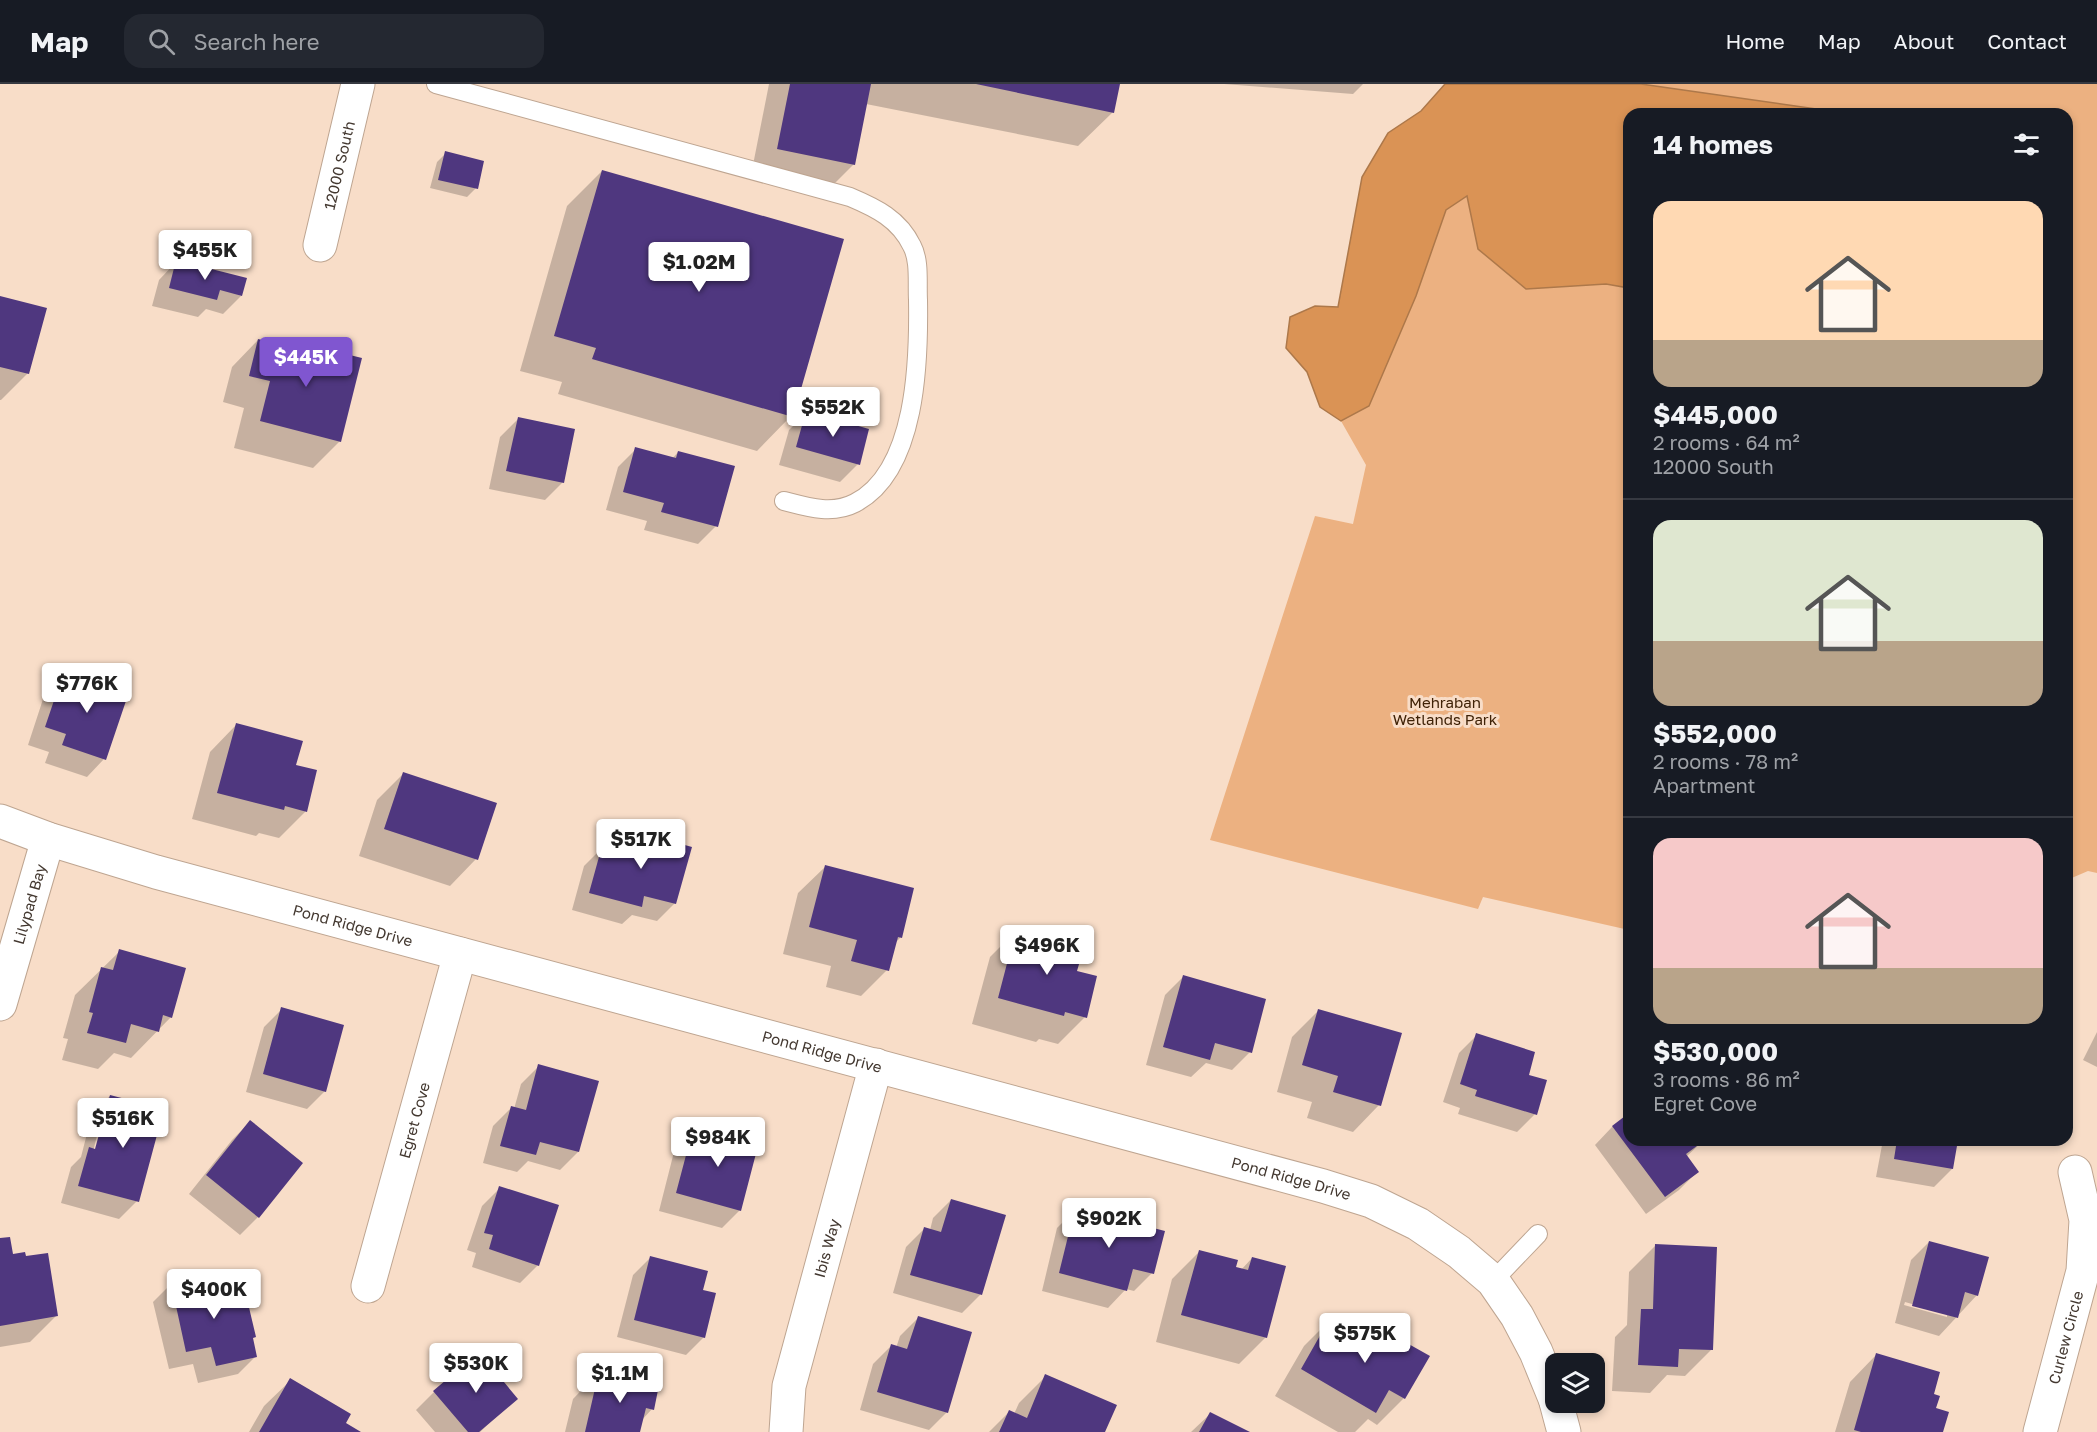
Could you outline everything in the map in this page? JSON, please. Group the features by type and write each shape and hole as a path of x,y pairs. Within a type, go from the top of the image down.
{"street":[{"name":"12000 South","path":"320,245 358,84"},
{"name":"Pond Ridge Drive","path":"0,821 48,839 156,872 876,1065 1371,1201 1418,1224 1459,1252 1493,1281 1517,1316 1545,1374"},
{"name":"Lilypad Bay","path":"0,1004 48,839"},
{"name":"Egret Cove","path":"368,1286 460,954"},
{"name":"Ibis Way","path":"786,1432 789,1386 876,1065"},
{"name":"Curlew Circle","path":"2040,1432 2084,1271 2086,1220 2075,1172"},
{"name":"Pond Ridge Drive","path":"1559,1413 1564,1432"}],"lane":[{"path":"436,84 850,197 873,206 892,217 898,224 914,248 918,322 918,357 913,392 898,453 879,484 871,493 853,504 831,510 784,501"},
{"path":"1493,1281 1538,1234"}],"green space":[{"name":"Mehraban Wetlands Park","path":"1472,84 2097,84 2097,873 2088,871 2073,877 2073,108 1623,108 1623,929 1483,897 1478,909 1210,840 1315,516 1353,524 1366,465 1341,421 1369,406"}],"shaded area":[{"path":"1445,84 1641,84 1809,108 1623,108 1623,287 1606,284 1526,289 1478,249 1467,196 1446,210 1416,296 1369,406 1341,421 1320,407 1307,372 1286,348 1290,317 1315,306 1338,307 1362,177 1388,133 1421,111"}],"building":[{"path":"790,84 871,84 855,165 777,149"},
{"path":"976,84 1120,84 1114,113"},
{"path":"445,151 484,161 478,189 438,180"},
{"path":"602,170 844,239 793,417 592,359 596,348 554,336"},
{"path":"176,260 247,278 242,296 220,290 217,300 169,288"},
{"path":"0,296 47,308 29,374 0,367"},
{"path":"258,339 319,354 321,348 362,358 341,442 260,421 270,381 249,376"},
{"path":"806,411 869,429 860,465 796,447"},
{"path":"518,417 575,429 564,483 506,471"},
{"path":"635,447 676,458 678,451 735,466 718,527 661,512 664,503 623,492"},
{"path":"64,671 129,692 106,760 62,745 66,734 45,727"},
{"path":"236,723 303,741 296,765 317,770 307,812 285,806 284,810 217,793"},
{"path":"403,772 497,803 478,860 384,829"},
{"path":"627,829 692,847 676,904 644,896 642,907 589,893 602,846 620,851"},
{"path":"825,865 914,888 902,938 898,937 889,971 851,961 857,940 809,927"},
{"path":"1016,929 1084,947 1077,971 1097,976 1087,1018 1065,1012 1064,1016 998,998"},
{"path":"119,949 186,968 172,1018 163,1015 159,1032 131,1024 126,1043 87,1033 93,1013 89,1012 101,967 113,970"},
{"path":"1183,975 1266,999 1252,1053 1215,1043 1210,1060 1163,1047"},
{"path":"281,1007 344,1025 326,1092 263,1074"},
{"path":"1318,1009 1402,1033 1381,1106 1333,1092 1338,1076 1302,1065"},
{"path":"1476,1033 1535,1052 1529,1075 1547,1080 1537,1115 1475,1096 1477,1090 1460,1084"},
{"path":"538,1064 599,1081 579,1152 540,1142 536,1155 500,1146 511,1106 526,1110"},
{"path":"110,1095 164,1109 139,1202 78,1186 89,1147 95,1149"},
{"path":"1623,1118 1623,1141 1612,1126"},
{"path":"250,1120 303,1163 259,1218 206,1175"},
{"path":"694,1125 759,1142 741,1211 676,1193"},
{"path":"1627,1146 1697,1146 1686,1154 1699,1172 1665,1197"},
{"path":"1896,1146 1957,1146 1953,1169 1894,1159"},
{"path":"499,1186 559,1205 539,1266 489,1249 493,1235 484,1233"},
{"path":"951,1199 1006,1215 982,1295 910,1275 924,1227 941,1232"},
{"path":"1075,1208 1165,1231 1154,1274 1133,1269 1127,1291 1059,1273"},
{"path":"10,1237 13,1254 25,1252 26,1256 48,1253 58,1316 0,1326 0,1238"},
{"path":"1929,1241 1989,1257 1978,1296 1965,1292 1958,1318 1912,1306"},
{"path":"1655,1244 1717,1247 1713,1350 1679,1349 1678,1367 1638,1365 1641,1309 1653,1309"},
{"path":"1199,1250 1238,1260 1236,1267 1248,1270 1252,1257 1286,1266 1267,1338 1181,1315"},
{"path":"650,1256 708,1271 703,1290 716,1293 705,1338 634,1320"},
{"path":"217,1272 222,1294 230,1293 232,1303 247,1299 256,1337 253,1338 257,1357 216,1366 211,1347 186,1352 171,1283"},
{"path":"918,1316 972,1332 948,1413 877,1392 891,1344 907,1349"},
{"path":"1330,1318 1365,1338 1373,1324 1430,1356 1405,1399 1389,1390 1376,1413 1301,1369"},
{"path":"479,1352 518,1399 479,1432 468,1432 433,1391"},
{"path":"1876,1353 1940,1372 1934,1394 1940,1396 1936,1408 1949,1412 1943,1432 1861,1432 1854,1430"},
{"path":"599,1371 659,1385 654,1410 646,1408 640,1432 585,1432"},
{"path":"1045,1374 1117,1405 1105,1432 999,1432 1009,1410 1027,1418"},
{"path":"290,1378 351,1414 346,1423 361,1432 259,1432"},
{"path":"1210,1412 1250,1432 1199,1432"}]}
